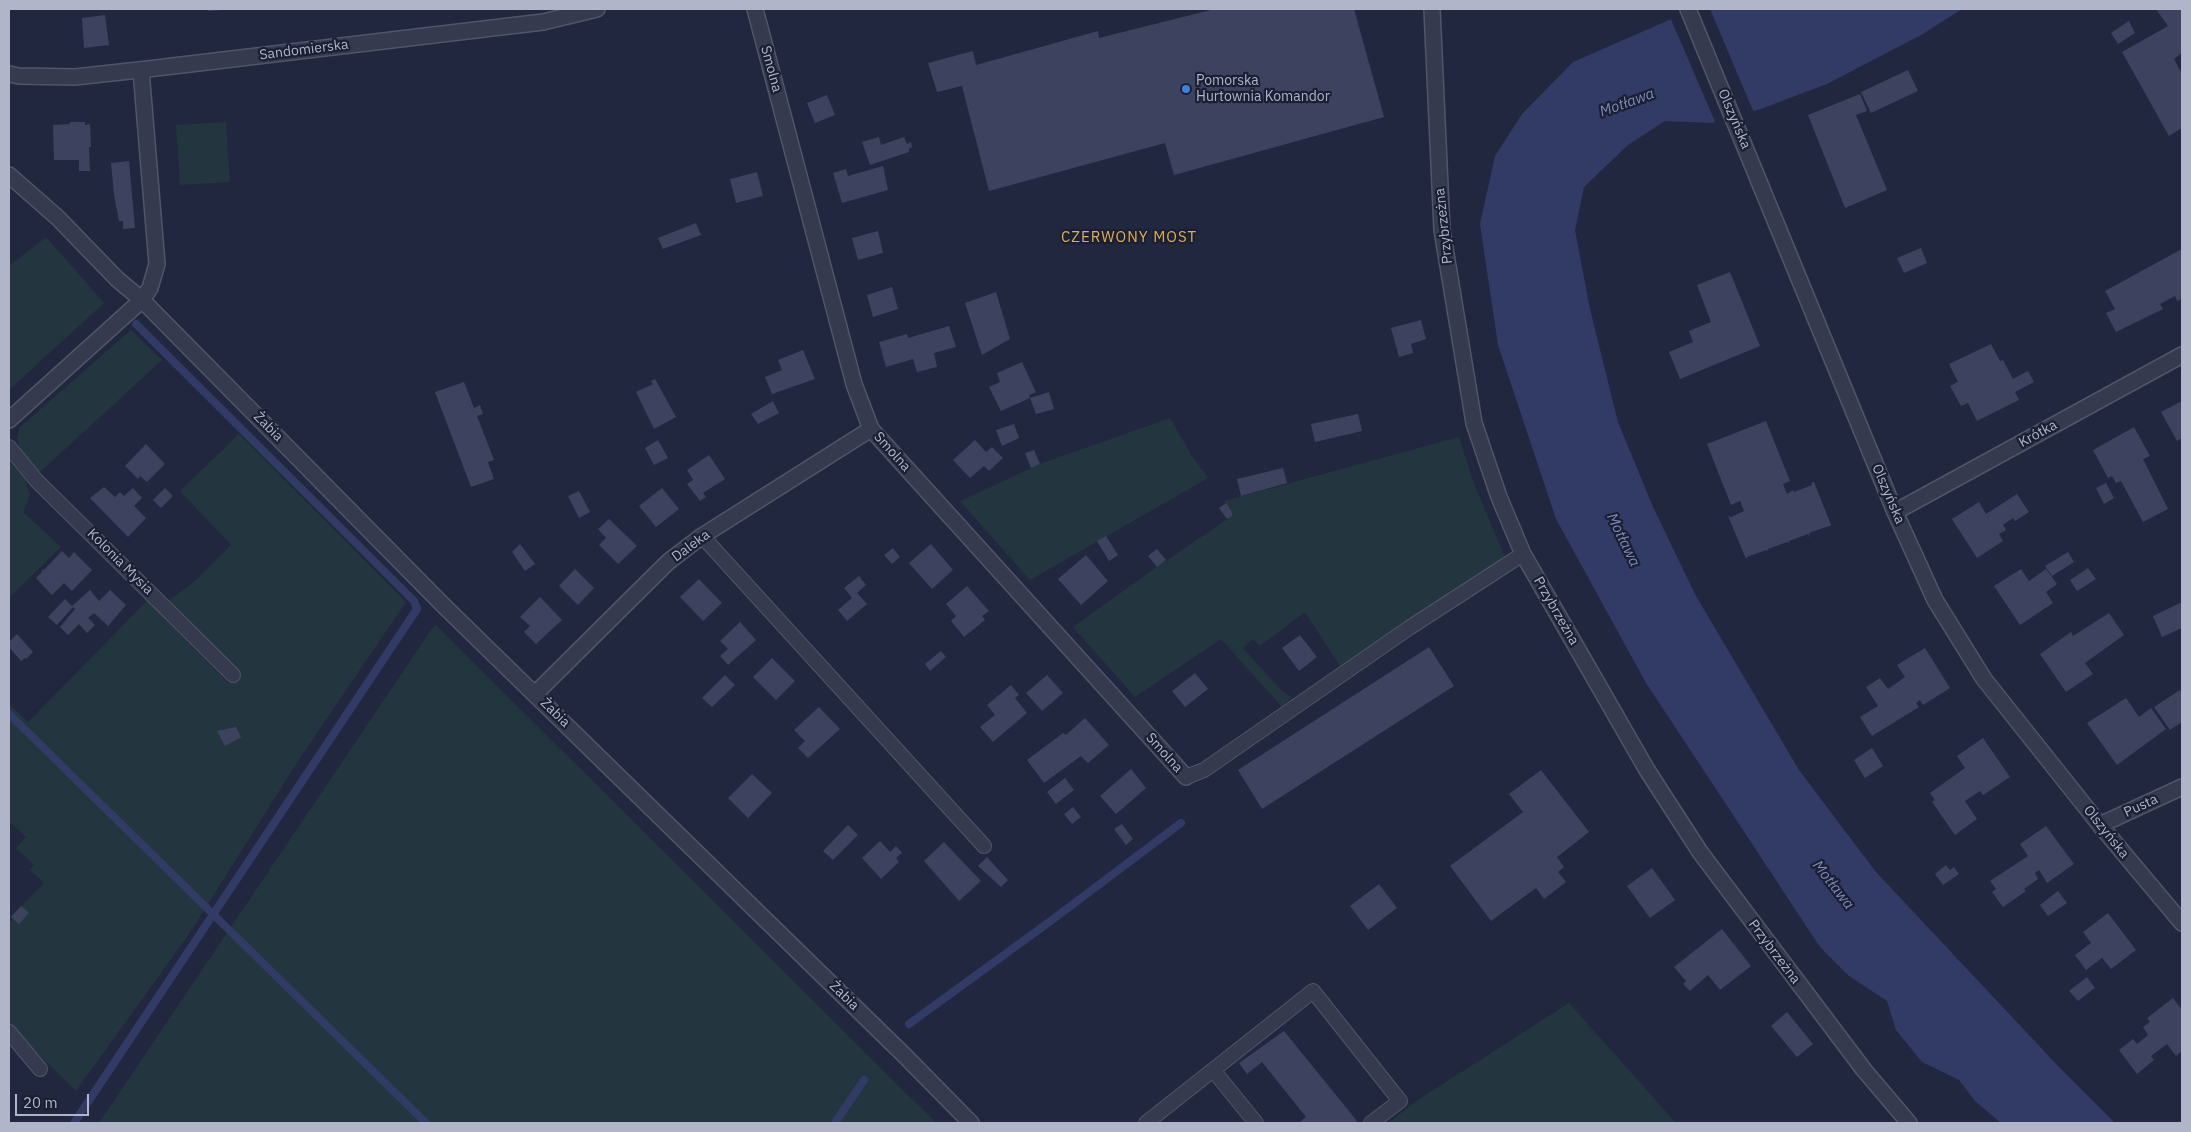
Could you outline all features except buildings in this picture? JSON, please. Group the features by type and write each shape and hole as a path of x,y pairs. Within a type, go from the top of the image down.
{"street":[{"name":"Sandomierska","path":"9,74 19,76 75,77 141,70 543,22 597,9"},
{"name":"Smolna","path":"755,9 854,384 871,428 1186,777"},
{"name":"Przybrzeżna","path":"1432,9 1442,230 1474,423 1499,497 1523,554 1648,770 1700,852 1858,1062 1908,1123"},
{"name":"Olszyńska","path":"1688,9 1740,130 1895,512 1935,600 1984,679 2100,825 2182,924"},
{"path":"9,420 142,300 150,288 157,264 141,70"},
{"name":"Żabia","path":"9,175 58,218 117,279 142,300 438,599 903,1054 971,1123"},
{"name":"Krótka","path":"1895,512 2182,355"},
{"name":"Daleka","path":"535,694 668,562 702,536 871,428"},
{"name":"Pusta","path":"2100,825 2182,787"}],"lane":[{"name":"Kolonia Mysia","path":"9,447 36,480 234,675"},
{"path":"702,536 984,846"},
{"path":"1186,777 1204,770 1401,633 1523,554"},
{"path":"1146,1123 1314,991 1400,1101 1371,1123"},
{"path":"9,1032 40,1069"},
{"path":"1213,1070 1256,1123"}],"shaded area":[{"path":"226,122 230,182 180,185 176,125"},
{"path":"46,237 104,303 9,390 9,266"},
{"path":"131,330 162,360 40,472 22,454 17,438 20,427"},
{"path":"1170,418 1192,456 1208,478 1030,580 960,501 1040,464"},
{"path":"239,434 406,602 298,761 189,934 76,1091 9,1025 9,923 13,919 11,917 44,883 30,870 34,865 16,848 26,837 11,823 9,826 9,704 28,722 147,601 229,684 237,673 166,603 196,580 231,545 180,491"},
{"path":"1459,437 1473,481 1505,557 1340,666 1305,612 1260,646 1253,639 1243,648 1282,691 1292,697 1282,707 1221,639 1135,697 1073,627 1232,516 1232,512 1224,501"},
{"path":"9,462 25,479 30,495 23,512 61,547 9,598"},
{"path":"435,624 936,1123 99,1123"},
{"path":"1569,1003 1676,1123 1388,1123 1418,1100"}],"water":[{"name":"Motława","path":"1717,9 1962,9 1923,34 1827,84 1758,110 1711,123 1665,121 1628,145 1584,187 1575,230 1590,309 1618,422 1653,507 1696,596 1799,770 1876,872 2059,1067 2115,1123 2001,1123 1975,1101 1959,1080 1922,1062 1896,1030 1887,1001 1849,976 1820,947 1646,683 1556,519 1498,345 1480,224 1495,156 1522,114 1573,62 1669,20"}],"pier":[{"path":"1710,9 1754,113 1716,124 1670,17"}],"waterway":[{"path":"74,1123 417,609 414,601 136,324"},
{"path":"9,714 426,1123"},
{"path":"909,1024 1181,823"},
{"path":"835,1123 864,1080"}],"place":[{"name":"Pomorska Hurtownia Komandor","path":"1186,89"}],"district":[{"name":"CZERWONY MOST","path":"1129,238"}]}
